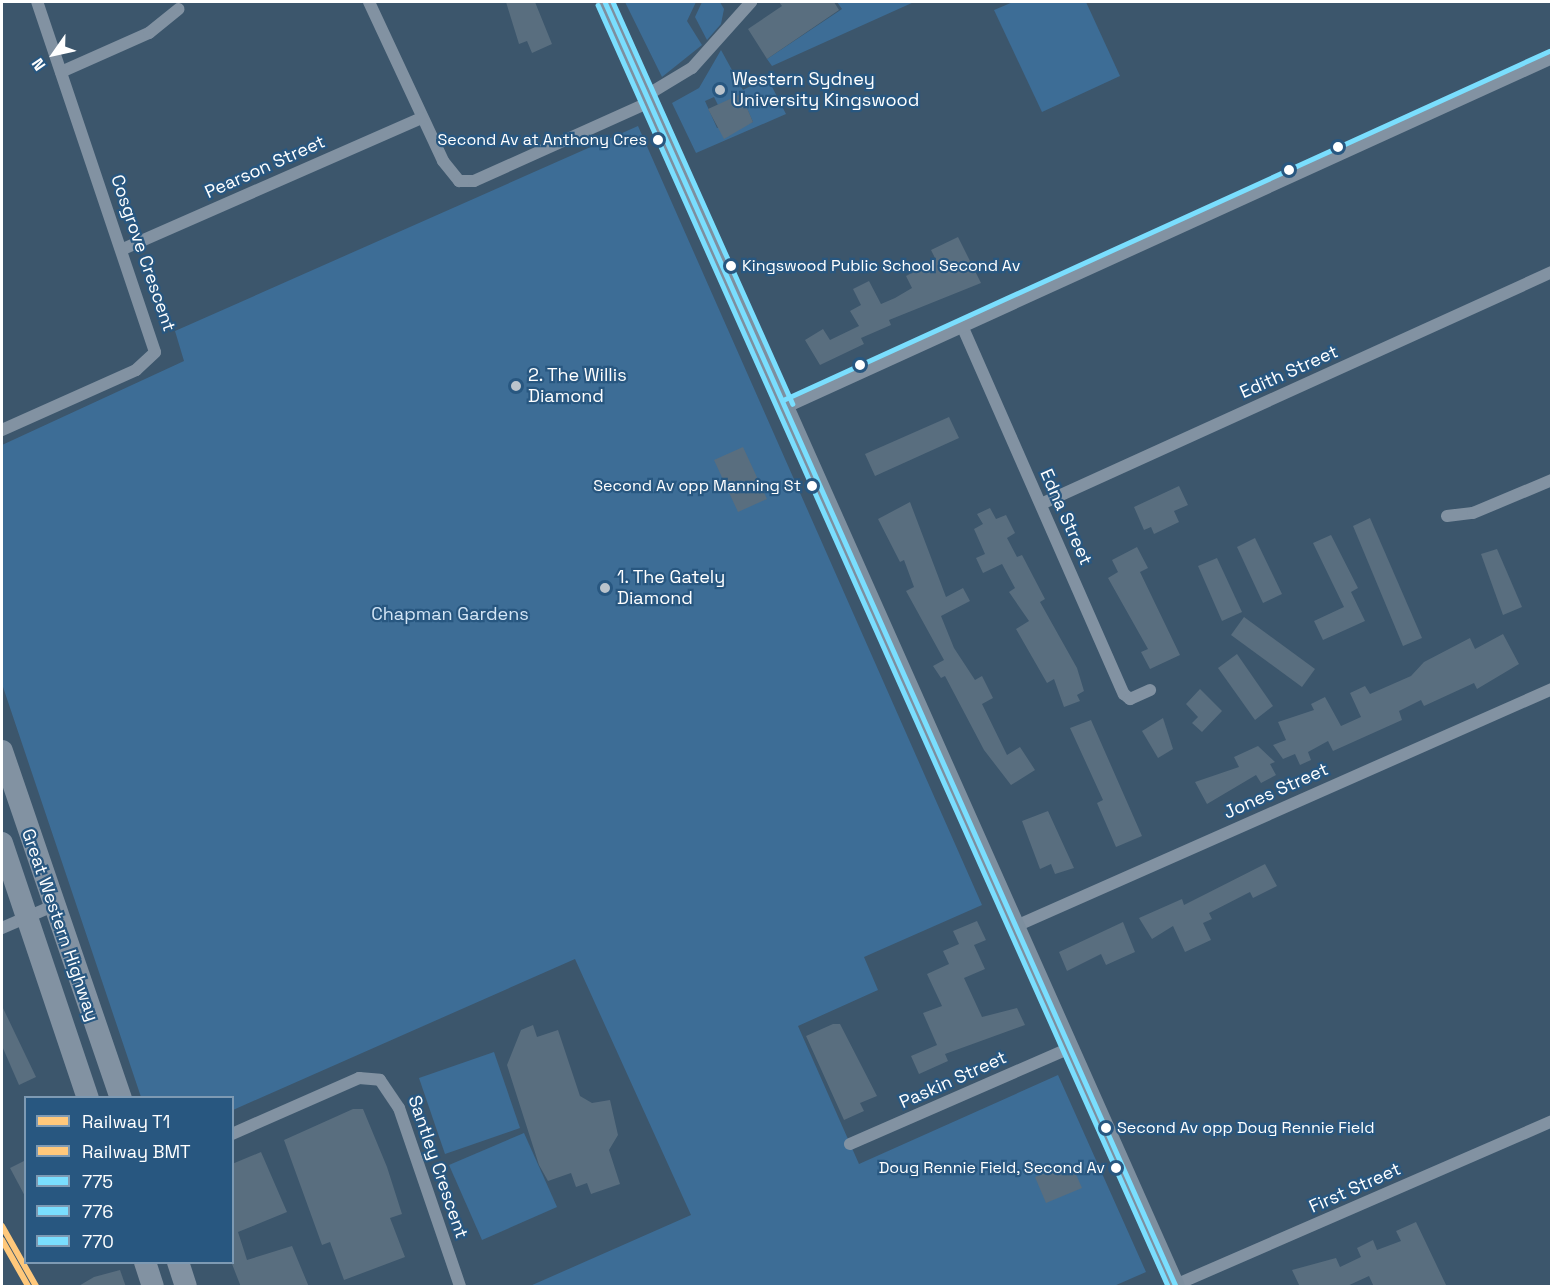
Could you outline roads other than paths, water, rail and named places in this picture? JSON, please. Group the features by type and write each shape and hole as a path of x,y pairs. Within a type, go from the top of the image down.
{"highway":[{"name":"Great Western Highway","path":"2,751 119,1096"},
{"name":"Great Western Highway","path":"2,843 87,1096"},
{"path":"145,1264 153,1287"},
{"path":"178,1264 186,1287"}],"street":[{"name":"Cosgrove Crescent","path":"2,430 151,359 155,341 37,2"},
{"path":"369,2 448,171 469,182 649,99 692,68 751,2"},
{"path":"605,2 1175,1286"},
{"path":"61,72 149,33 179,9"},
{"path":"786,407 1551,58"},
{"name":"Pearson Street","path":"123,249 422,118"},
{"name":"Edith Street","path":"1041,504 1551,272"},
{"name":"Edna Street","path":"963,328 1125,697 1150,690"},
{"path":"1447,516 1473,513 1551,480"},
{"name":"Jones Street","path":"1016,926 1551,689"},
{"path":"2,928 53,906"},
{"name":"Paskin Street","path":"850,1144 1070,1048"},
{"name":"Santley Crescent","path":"234,1133 359,1078 380,1080 399,1108 460,1287"},
{"name":"First Street","path":"1175,1286 1551,1121"}],"rail line":[{"name":"T1","path":"2,1226 36,1286"},
{"name":"BMT","path":"2,1240 28,1286"}],"place":[{"name":"Western Sydney University Kingswood","path":"720,90"},
{"name":"Second Av at Anthony Cres","path":"658,140"},
{"name":"Kingswood Public School Second Av","path":"731,266"},
{"name":"2. The Willis Diamond","path":"516,386"},
{"name":"Second Av opp Manning St","path":"812,486"},
{"name":"1. The Gately Diamond","path":"605,588"},
{"name":"Second Av opp Doug Rennie Field","path":"1106,1128"},
{"name":"Doug Rennie Field, Second Av","path":"1116,1168"}],"park label":[{"name":"Chapman Gardens","path":"450,614"}]}
